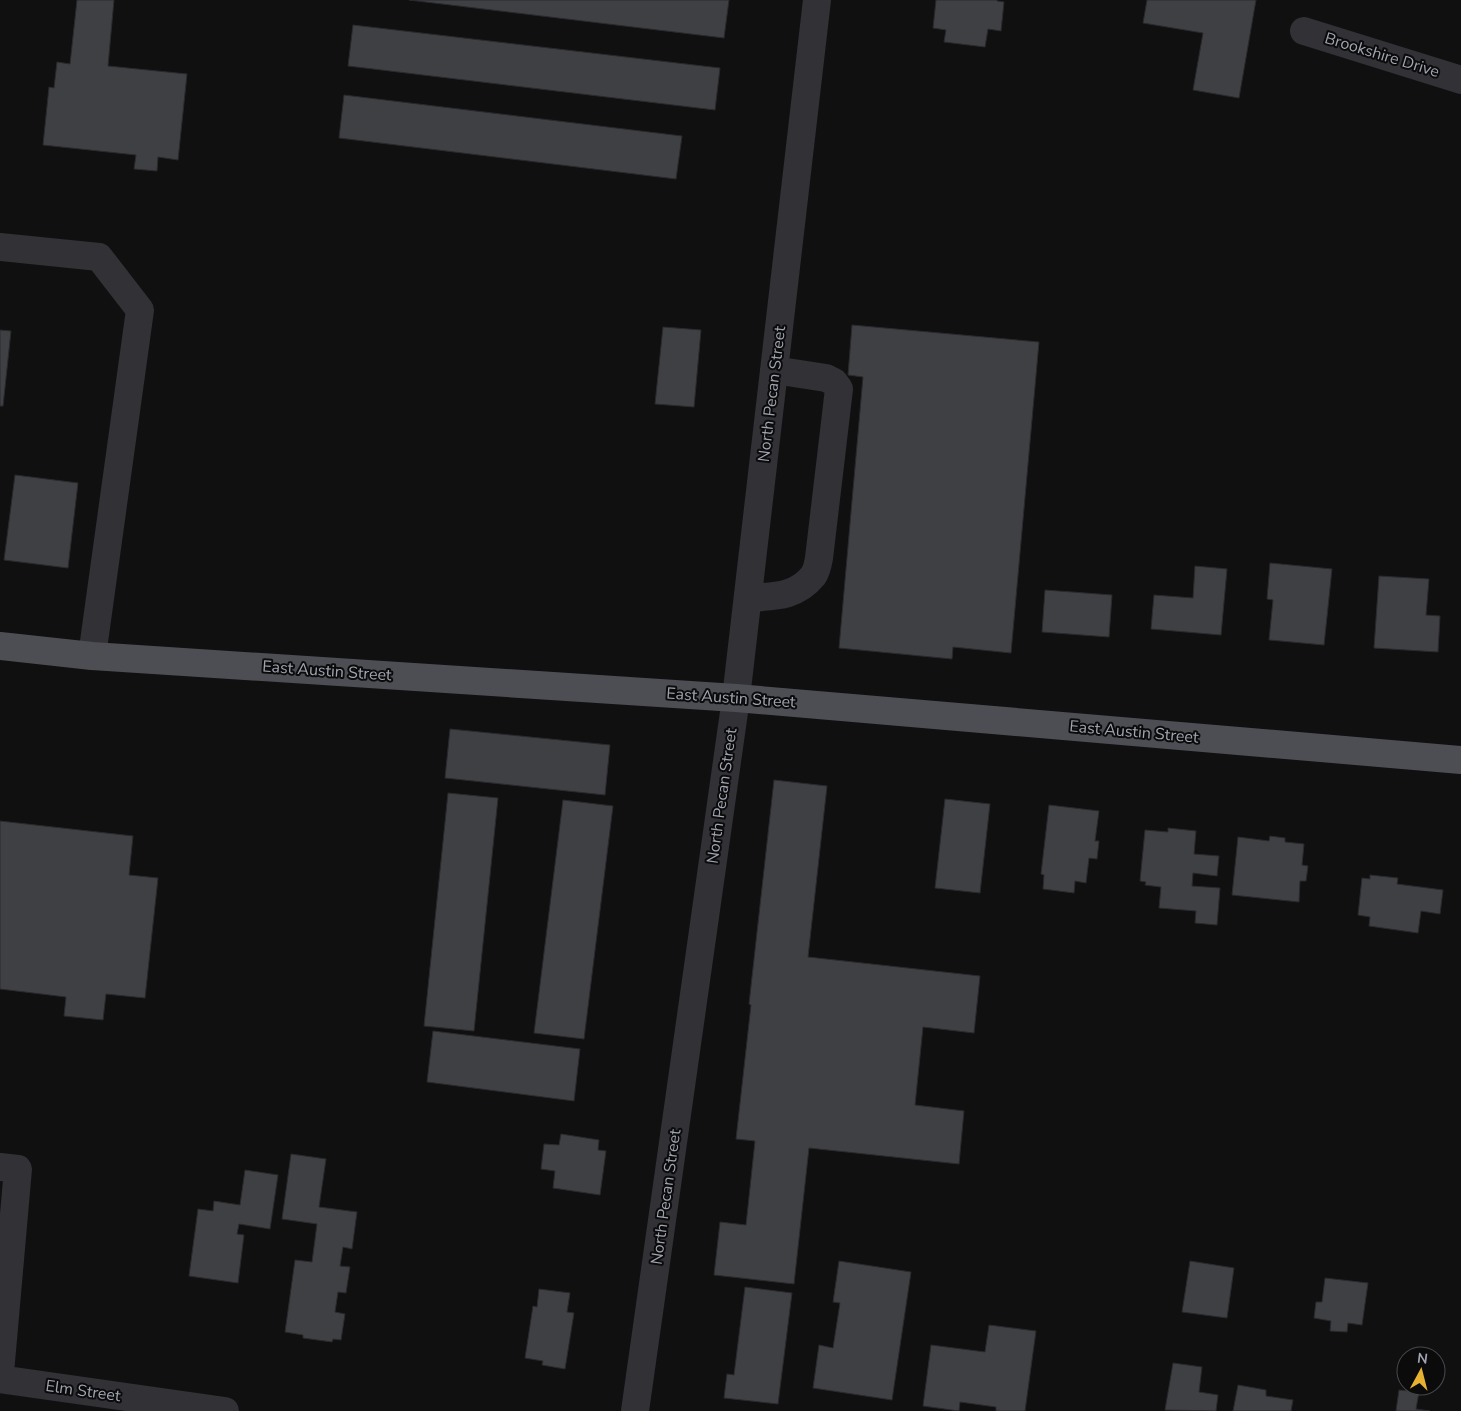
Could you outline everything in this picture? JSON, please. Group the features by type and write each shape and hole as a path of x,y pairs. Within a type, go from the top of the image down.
{"main road":[{"name":"East Austin Street","path":"0,646 92,656 736,698 1461,760"}],"street":[{"name":"North Pecan Street","path":"635,1411 736,698 817,0"},
{"name":"Brookshire Drive","path":"1304,31 1461,80"},
{"path":"0,248 99,257 140,310 92,656"},
{"path":"748,598 783,596 799,588 814,576 819,558 839,389 834,382 826,378 774,370"},
{"path":"0,1167 18,1168 0,1373"},
{"name":"Elm Street","path":"0,1379 226,1411"}],"building":[{"path":"77,0 114,0 108,66 187,74 178,160 158,157 157,171 134,169 136,155 43,145 49,87 54,88 57,62 70,64"},
{"path":"409,0 729,0 724,38"},
{"path":"936,0 997,0 1004,2 1001,31 988,29 985,47 944,42 946,30 933,28"},
{"path":"1147,0 1256,0 1239,98 1193,90 1203,33 1143,23"},
{"path":"353,25 720,68 715,110 348,66"},
{"path":"344,95 682,136 676,179 339,138"},
{"path":"852,325 1039,342 1011,653 953,647 952,659 839,648 863,377 848,375"},
{"path":"663,327 701,330 694,407 655,404"},
{"path":"0,330 11,331 3,406 0,406"},
{"path":"15,475 78,483 68,568 4,560"},
{"path":"1270,563 1332,569 1324,645 1269,640 1273,600 1267,599"},
{"path":"1195,566 1227,569 1221,635 1151,629 1154,595 1193,598"},
{"path":"1379,576 1429,579 1426,615 1440,616 1438,652 1374,648"},
{"path":"1045,590 1112,595 1109,637 1042,632"},
{"path":"450,729 610,745 605,795 445,778"},
{"path":"774,780 827,786 808,957 980,976 974,1033 923,1027 915,1105 964,1111 959,1164 809,1148 794,1284 714,1275 720,1222 746,1225 755,1141 736,1139"},
{"path":"448,793 498,798 474,1031 424,1026"},
{"path":"945,799 990,804 980,893 935,888"},
{"path":"563,800 613,806 584,1039 534,1033"},
{"path":"1049,805 1099,811 1095,841 1099,841 1097,859 1089,858 1086,883 1075,881 1074,893 1043,889 1044,875 1041,874"},
{"path":"0,821 133,836 129,875 158,878 145,998 106,994 103,1020 64,1016 66,997 0,989"},
{"path":"1168,828 1196,831 1194,854 1219,856 1217,876 1193,873 1192,886 1220,888 1217,925 1195,923 1196,911 1159,908 1161,887 1145,885 1146,882 1140,881 1145,830 1168,832"},
{"path":"1270,836 1285,838 1285,842 1304,844 1302,865 1308,866 1306,881 1300,881 1299,902 1232,895 1238,837 1269,841"},
{"path":"1370,875 1398,878 1397,884 1443,890 1440,914 1421,911 1418,933 1369,926 1370,917 1358,915 1362,878 1370,879"},
{"path":"433,1031 580,1049 574,1101 427,1082"},
{"path":"561,1134 599,1140 598,1150 606,1151 600,1195 553,1188 555,1171 541,1169 544,1144 559,1145"},
{"path":"291,1154 326,1159 319,1207 357,1212 352,1249 343,1247 340,1266 350,1267 346,1293 338,1292 335,1312 345,1314 341,1340 333,1339 332,1342 303,1338 303,1335 285,1332 295,1260 312,1262 317,1224 282,1219"},
{"path":"245,1170 278,1175 270,1229 239,1224 237,1234 244,1235 238,1283 189,1276 198,1209 213,1211 214,1201 240,1205"},
{"path":"839,1261 911,1272 892,1400 813,1388 819,1345 833,1348 840,1303 833,1302"},
{"path":"1190,1261 1234,1268 1227,1318 1182,1312"},
{"path":"1325,1278 1368,1283 1362,1325 1348,1323 1347,1332 1330,1331 1331,1321 1314,1318 1316,1302 1322,1302"},
{"path":"745,1287 792,1293 778,1404 724,1398 727,1374 734,1375"},
{"path":"539,1289 570,1293 567,1312 574,1313 565,1369 542,1365 543,1361 525,1358 533,1306 537,1307"},
{"path":"989,1325 1036,1331 1025,1411 996,1411 996,1407 960,1402 959,1411 923,1406 931,1345 985,1352"},
{"path":"1173,1363 1202,1367 1199,1392 1218,1395 1216,1411 1165,1410"},
{"path":"1238,1385 1266,1390 1266,1396 1293,1400 1291,1411 1233,1411"},
{"path":"1398,1396 1418,1396 1416,1409 1430,1411 1396,1411"}]}
